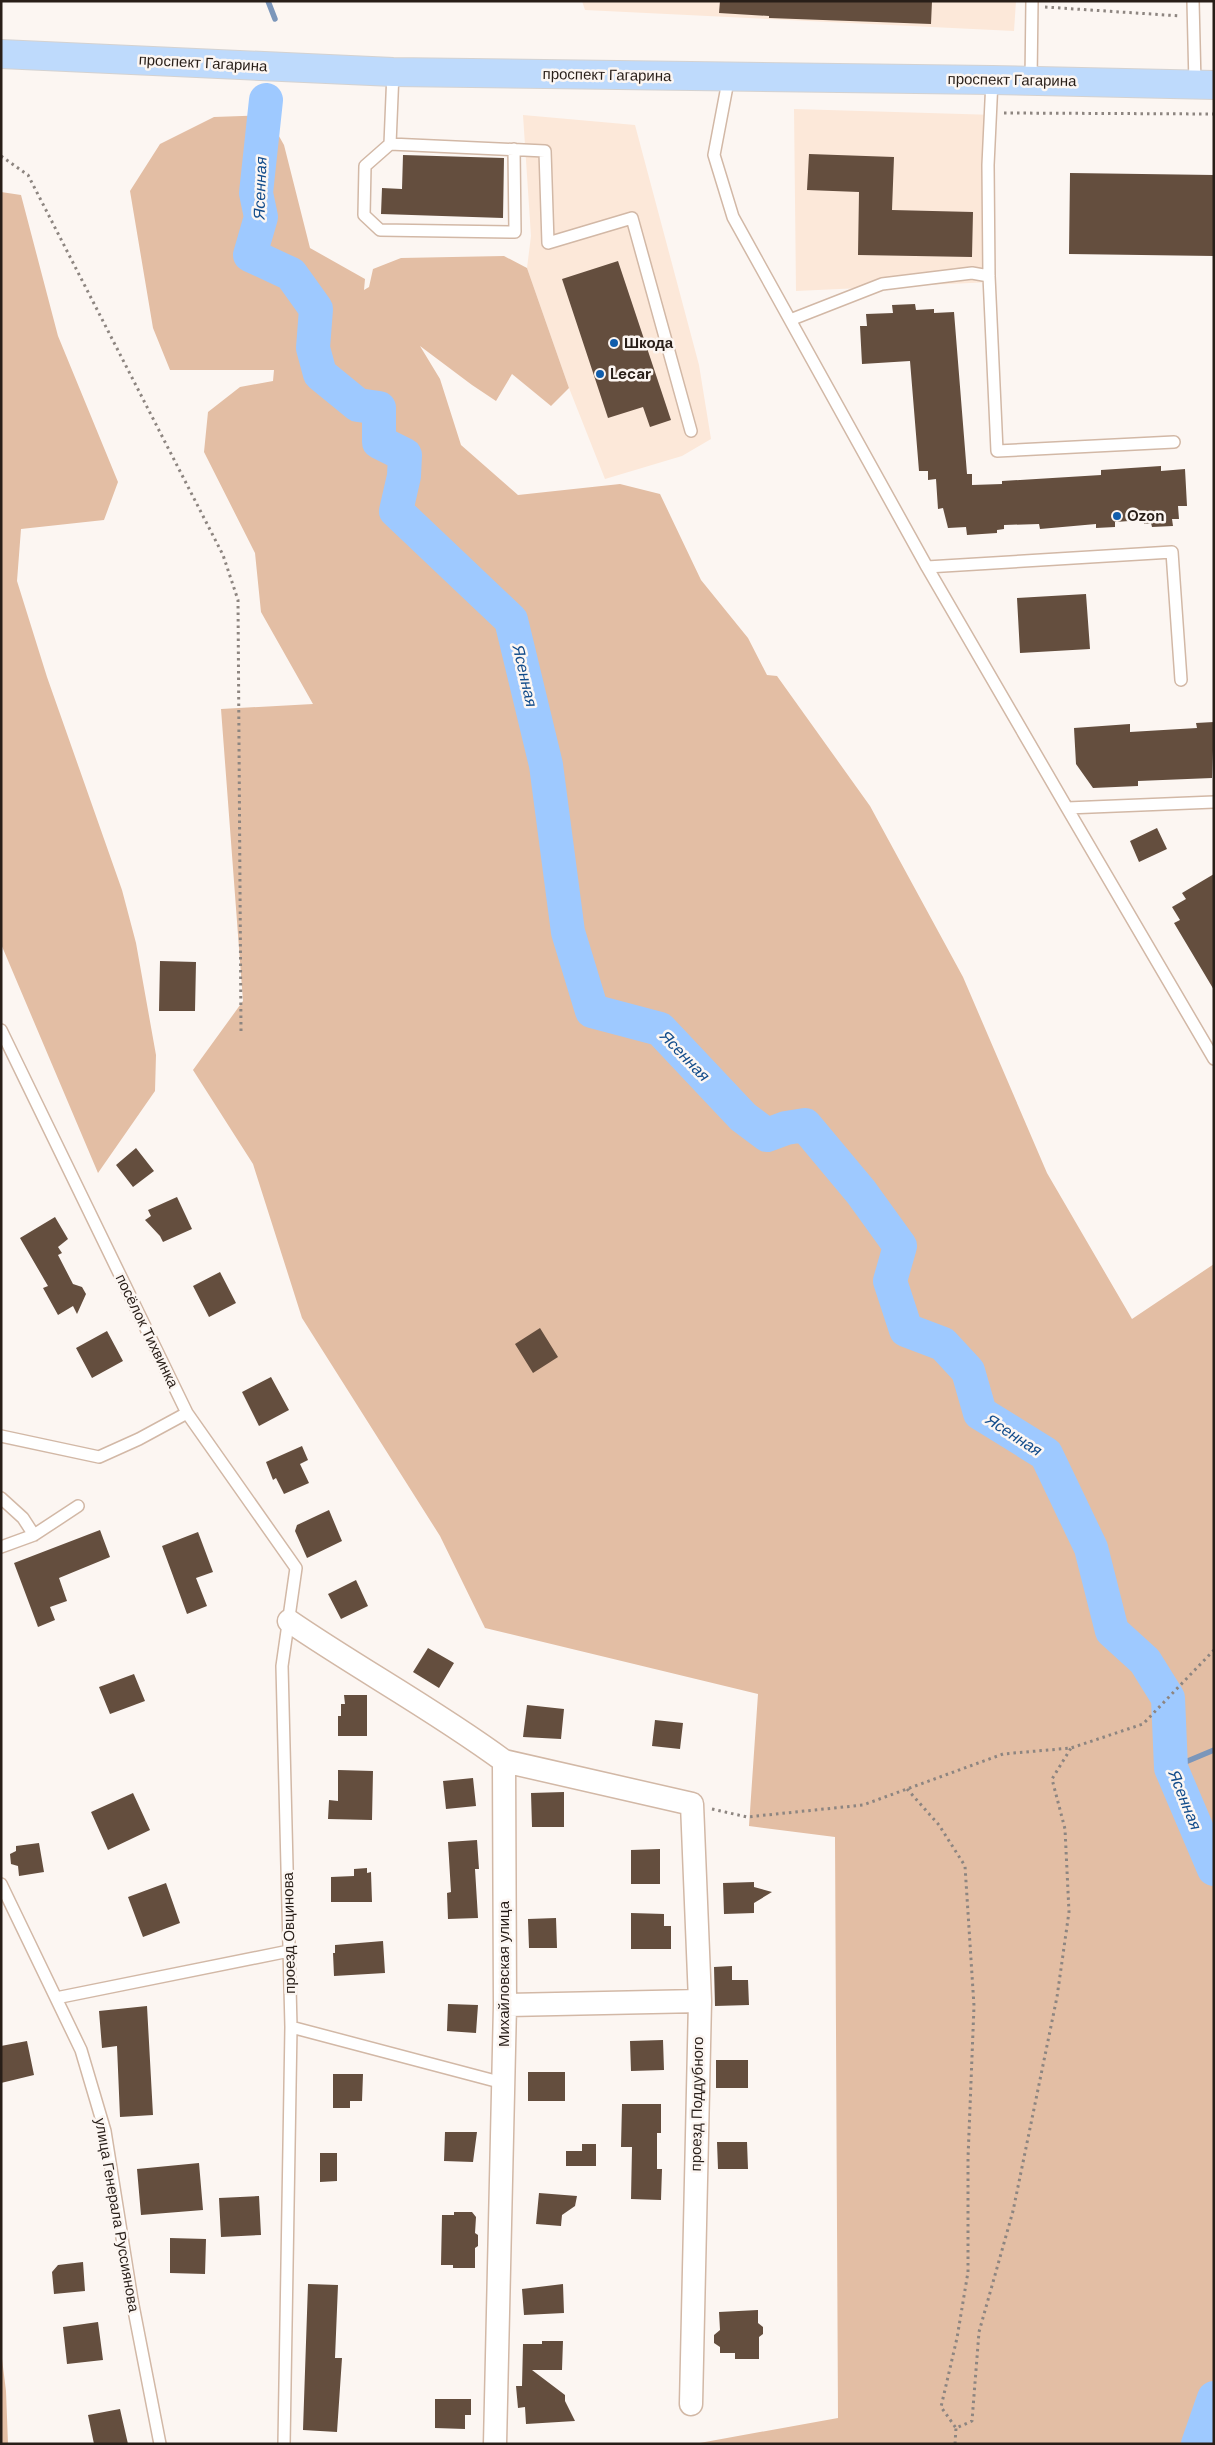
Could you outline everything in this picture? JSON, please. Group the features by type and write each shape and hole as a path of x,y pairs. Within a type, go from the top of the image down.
{"main road":[{"name":"проспект Гагарина","path":"1,54 393,72 992,80 1205,85"}],"street":[{"path":"289,1621 504,1760 692,1804"},
{"name":"Михайловская улица","path":"495,2444 505,2005 504,1760"},
{"name":"проезд Поддубного","path":"691,2404 700,2001 692,1804"},
{"path":"505,2005 700,2001"}],"lane":[{"path":"1193,1 1193,17 1205,85"},
{"path":"1030,3 1031,81"},
{"path":"390,144 393,72"},
{"path":"729,76 714,155 734,217 927,567 1214,1059"},
{"path":"992,80 988,165 989,276 997,451 1174,442"},
{"path":"514,149 515,232 380,230 364,215 365,166 390,144 514,149 545,151 548,243 632,218 691,432"},
{"path":"790,320 882,284 972,273 989,276"},
{"path":"927,567 1172,552 1181,680"},
{"path":"1067,808 1214,802"},
{"name":"посёлок Тихвинка","path":"1,1030 187,1413 296,1568 289,1621"},
{"path":"1,1436 99,1457 139,1440 187,1413"},
{"path":"1,1498 23,1518 34,1535"},
{"path":"1,1547 34,1535 78,1506"},
{"name":"проезд Овцинова","path":"284,2444 291,2026 282,1666 289,1621"},
{"name":"улица Генерала Руссиянова","path":"1,1884 81,2050 105,2131 132,2300 160,2444"},
{"path":"56,1998 289,1951"},
{"path":"291,2026 503,2084"}],"path":[{"path":"1030,3 1193,17"},
{"path":"991,113 1214,114"},
{"path":"1,156 28,175 223,556 238,600 241,1031"},
{"path":"692,1804 748,1817 863,1804 1004,1754 1071,1748 1143,1724 1214,1650"},
{"path":"956,2428 972,2421 979,2332 1013,2211 1057,1997 1069,1912 1065,1829 1052,1779 1071,1748"},
{"path":"906,1789 939,1825 965,1866 974,2006 968,2158 968,2272 957,2338 941,2407 956,2428 955,2444"}],"shaded area":[{"path":"582,1 1016,1 1014,31 585,10"},
{"path":"794,109 996,115 992,282 796,291"},
{"path":"267,115 284,145 310,248 365,279 364,290 369,287 373,269 401,258 504,256 527,268 569,388 551,406 512,374 496,401 420,346 440,379 461,445 518,495 620,484 660,494 701,580 748,638 767,675 777,676 870,806 963,977 1047,1173 1132,1319 1214,1264 1214,2444 694,2444 838,2418 835,1837 749,1826 758,1694 485,1628 440,1536 302,1318 253,1164 193,1070 243,1001 221,709 313,704 261,612 255,553 204,452 208,412 240,387 273,381 274,370 170,370 153,328 130,191 160,144 214,117"},
{"path":"523,115 635,125 699,365 711,439 682,456 605,479 569,388 527,268 531,236"},
{"path":"1,192 21,195 58,336 118,482 104,520 21,529 17,581 47,677 122,890 136,943 156,1055 155,1091 98,1173 1,944"},
{"path":"1,2351 6,2391 8,2444 1,2444"}],"building":[{"path":"720,1 932,1 931,24 769,18 769,16 719,13"},
{"path":"809,154 894,157 892,210 973,212 972,257 858,255 859,192 807,190"},
{"path":"403,155 504,158 503,218 381,214 382,188 402,189"},
{"path":"1070,173 1214,175 1214,256 1069,254"},
{"name":"Шкода","path":"618,261 671,420 650,427 643,407 608,418 562,279"},
{"path":"915,304 916,310 934,309 934,313 954,312 967,474 972,474 972,485 1002,484 1002,481 1101,475 1101,470 1161,466 1161,471 1185,469 1187,506 1178,506 1179,519 1172,519 1173,526 1152,527 1151,523 1144,524 1144,520 1115,522 1115,527 1096,528 1096,524 1040,529 1039,524 1004,525 1004,529 997,530 997,533 967,535 966,527 948,528 943,508 938,509 936,479 928,480 928,471 919,471 910,361 862,364 860,326 867,326 866,314 893,313 892,305"},
{"path":"1086,594 1090,649 1020,653 1017,598"},
{"path":"1214,722 1212,778 1138,781 1138,786 1093,788 1076,764 1074,728 1130,724 1130,732 1197,728 1196,723"},
{"path":"1157,828 1167,849 1139,862 1130,841"},
{"path":"1214,874 1214,990 1174,923 1180,920 1172,907 1186,899 1182,893"},
{"path":"160,961 196,962 195,1011 159,1011"},
{"path":"136,1148 154,1171 133,1187 116,1165"},
{"path":"177,1197 192,1229 163,1242 145,1220 151,1216 148,1210"},
{"path":"55,1217 68,1239 58,1247 62,1253 58,1255 73,1284 82,1287 86,1294 77,1314 73,1306 58,1315 43,1288 48,1286 20,1238"},
{"path":"220,1272 236,1303 209,1317 193,1286"},
{"path":"540,1328 558,1357 533,1373 515,1344"},
{"path":"107,1331 123,1361 92,1378 76,1348"},
{"path":"271,1377 289,1410 259,1426 242,1392"},
{"path":"302,1446 308,1460 300,1464 309,1483 284,1494 276,1478 273,1480 266,1462"},
{"path":"329,1510 342,1541 307,1558 295,1531 297,1525"},
{"path":"100,1530 110,1557 59,1578 67,1601 50,1607 55,1620 38,1627 14,1563"},
{"path":"198,1532 213,1572 196,1578 207,1606 187,1614 162,1546"},
{"path":"356,1580 368,1606 341,1619 328,1594"},
{"path":"428,1648 454,1663 439,1688 413,1672"},
{"path":"134,1674 145,1701 110,1714 99,1687"},
{"path":"344,1695 367,1695 367,1736 338,1736 338,1716 341,1716 341,1704 345,1704"},
{"path":"527,1705 564,1709 561,1739 523,1737"},
{"path":"655,1720 683,1723 680,1749 652,1746"},
{"path":"338,1770 373,1771 372,1820 328,1819 329,1800 338,1801"},
{"path":"473,1778 476,1806 446,1809 443,1781"},
{"path":"564,1792 564,1827 532,1827 531,1793"},
{"path":"133,1793 150,1830 108,1850 91,1812"},
{"path":"477,1840 479,1869 475,1869 478,1918 448,1919 447,1893 451,1892 448,1842"},
{"path":"39,1843 44,1872 19,1876 18,1866 11,1864 10,1854 16,1851 16,1846"},
{"path":"660,1849 660,1884 631,1884 631,1850"},
{"path":"367,1868 367,1873 371,1872 372,1902 331,1902 331,1877 354,1876 354,1869"},
{"path":"754,1882 754,1887 772,1892 754,1903 754,1913 724,1914 723,1883"},
{"path":"166,1883 180,1923 143,1937 128,1897"},
{"path":"631,1913 664,1914 664,1926 671,1926 671,1949 631,1949"},
{"path":"556,1918 557,1948 529,1948 528,1919"},
{"path":"383,1941 385,1973 334,1976 333,1953 335,1953 335,1945"},
{"path":"732,1966 732,1980 748,1980 749,2005 715,2006 714,1967"},
{"path":"448,2004 478,2005 476,2033 447,2031"},
{"path":"147,2006 153,2115 120,2117 117,2046 102,2048 99,2011"},
{"path":"663,2040 664,2070 631,2071 630,2041"},
{"path":"27,2041 34,2075 1,2083 1,2046"},
{"path":"716,2060 748,2060 748,2088 716,2088"},
{"path":"528,2072 565,2072 565,2101 528,2101"},
{"path":"333,2074 363,2074 362,2101 350,2101 350,2108 333,2108"},
{"path":"622,2104 661,2104 661,2133 657,2133 657,2169 662,2169 661,2200 631,2199 632,2147 621,2147"},
{"path":"445,2132 477,2132 473,2162 444,2161"},
{"path":"717,2142 747,2142 748,2169 718,2169"},
{"path":"582,2144 596,2144 596,2166 566,2166 566,2151 582,2151"},
{"path":"320,2153 337,2153 337,2181 320,2182"},
{"path":"199,2163 203,2210 141,2215 137,2169"},
{"path":"539,2193 577,2196 575,2206 562,2215 561,2226 536,2224"},
{"path":"259,2196 261,2235 221,2237 219,2198"},
{"path":"454,2212 472,2212 476,2217 475,2233 478,2235 478,2246 475,2248 475,2268 453,2268 453,2265 441,2265 442,2215 454,2215"},
{"path":"170,2238 206,2239 205,2274 170,2273"},
{"path":"83,2262 85,2291 54,2294 52,2272 58,2265"},
{"path":"308,2284 338,2285 335,2358 342,2358 337,2432 303,2430"},
{"path":"563,2284 564,2313 524,2315 522,2289"},
{"path":"758,2310 758,2323 763,2327 763,2334 759,2337 759,2359 735,2359 735,2353 720,2353 720,2347 714,2343 714,2335 720,2330 719,2312"},
{"path":"98,2322 103,2360 67,2364 63,2327"},
{"path":"542,2341 563,2341 562,2370 532,2370 565,2395 565,2401 575,2421 526,2424 525,2407 518,2408 516,2386 522,2386 523,2344 542,2344"},
{"path":"435,2399 471,2399 471,2415 465,2415 465,2429 435,2428"},
{"path":"120,2409 128,2444 94,2444 88,2415"}],"waterway":[{"name":"Ясенная","path":"268,1 275,19"},
{"name":"Ясенная","path":"266,100 256,193 261,217 250,255 291,274 316,309 313,348 320,374 358,405 379,408 379,442 405,455 404,476 396,511 511,620 546,765 568,932 592,1011 660,1029 743,1117 767,1135 786,1128 805,1125 861,1192 900,1246 890,1281 906,1330 943,1344 968,1371 980,1413 1046,1454 1091,1548 1112,1631 1145,1661 1168,1698 1171,1768 1214,1869"},
{"path":"1171,1768 1214,1750"},
{"name":"Ясенная","path":"1198,2444 1214,2398"}],"place":[{"name":"Шкода","path":"614,343"},
{"name":"Lecar","path":"600,374"},
{"name":"Ozon","path":"1117,516"}]}
